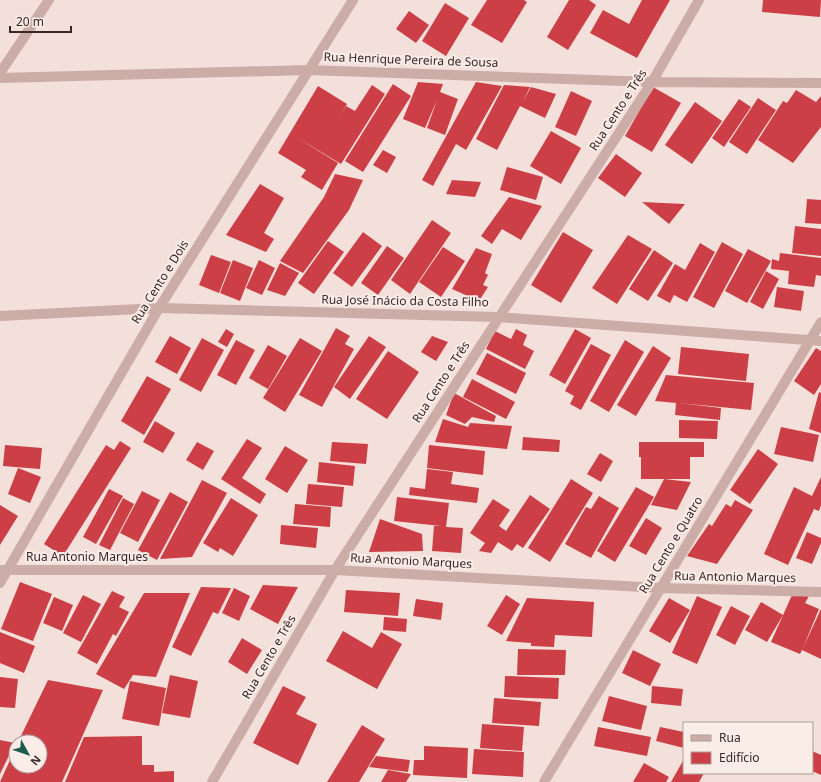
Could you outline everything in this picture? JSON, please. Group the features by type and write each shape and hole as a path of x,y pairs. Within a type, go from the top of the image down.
{"street":[{"path":"0,73 49,0"},
{"name":"Rua Cento e Dois","path":"0,583 3,570 159,308 353,0"},
{"name":"Rua Cento e Três","path":"212,782 335,570 652,82 700,0"},
{"name":"Rua Henrique Pereira de Sousa","path":"0,78 308,70 652,82 821,83"},
{"name":"Rua José Inácio da Costa Filho","path":"0,316 159,308 498,317 809,341 821,340"},
{"name":"Rua Cento e Quatro","path":"544,782 821,322"},
{"name":"Rua Antonio Marques","path":"3,570 335,570 660,588 821,592"}],"building":[{"path":"487,0 524,0 527,2 502,43 471,25"},
{"path":"569,0 589,0 596,5 568,50 547,37"},
{"path":"642,0 670,0 637,58 590,33 603,10 629,24"},
{"path":"763,0 821,0 820,17 762,12"},
{"path":"445,3 469,18 446,56 422,41"},
{"path":"409,11 429,25 416,43 396,29"},
{"path":"418,82 443,84 440,92 458,99 445,135 427,128 437,100 425,128 403,119"},
{"path":"476,82 502,86 466,150 456,144 433,186 422,180"},
{"path":"393,84 411,96 363,172 345,161"},
{"path":"372,85 385,94 341,164 296,137 338,163 322,190 301,177 306,170 278,153 318,86 347,104 336,122 346,106 355,111"},
{"path":"504,85 530,87 523,101 531,87 556,94 545,118 520,106 497,150 476,139"},
{"path":"653,87 681,103 652,152 625,136"},
{"path":"796,90 816,102 821,96 821,127 793,163 758,140 783,101 787,103"},
{"path":"571,91 592,101 576,136 555,127"},
{"path":"758,98 776,110 747,154 729,142"},
{"path":"739,99 751,107 724,147 712,138"},
{"path":"695,102 722,121 692,164 665,145"},
{"path":"551,131 581,148 561,184 530,166"},
{"path":"383,150 396,157 387,173 373,165"},
{"path":"616,154 642,173 625,197 598,178"},
{"path":"507,167 543,177 536,200 500,190"},
{"path":"335,174 363,180 349,210 303,273 280,261 324,197"},
{"path":"452,180 481,182 475,197 446,194"},
{"path":"260,184 284,198 264,233 274,239 266,252 226,235"},
{"path":"509,197 542,206 521,240 502,229 492,244 481,236"},
{"path":"807,199 821,200 821,224 805,223"},
{"path":"642,202 685,204 669,224"},
{"path":"432,220 451,233 410,294 391,280"},
{"path":"795,226 821,229 821,256 792,253"},
{"path":"363,232 382,246 352,287 333,273"},
{"path":"563,232 593,250 561,303 531,285"},
{"path":"628,235 652,249 617,304 592,288"},
{"path":"328,241 344,252 314,294 298,283"},
{"path":"722,242 743,254 714,308 693,297"},
{"path":"700,243 715,252 687,302 674,295 670,303 657,296 675,264 685,270"},
{"path":"387,246 404,258 378,295 361,283"},
{"path":"443,247 465,261 441,297 419,282"},
{"path":"476,248 492,254 485,273 488,275 483,285 488,287 479,301 452,289"},
{"path":"748,249 771,261 747,303 725,291"},
{"path":"654,250 673,263 648,301 629,289"},
{"path":"780,253 821,258 821,276 816,275 814,287 788,284 789,271 771,269 772,259 779,261"},
{"path":"211,255 231,262 219,293 199,285"},
{"path":"233,260 253,268 240,301 220,293"},
{"path":"259,260 275,268 262,295 246,288"},
{"path":"280,263 299,273 285,296 267,290"},
{"path":"766,271 779,279 763,309 750,302"},
{"path":"777,287 804,291 801,311 774,307"},
{"path":"336,328 350,336 345,344 354,349 322,407 299,395"},
{"path":"226,329 234,334 227,347 218,342"},
{"path":"516,329 527,335 523,345 534,351 525,369 486,349 495,331 511,339"},
{"path":"575,329 591,338 565,384 549,375"},
{"path":"170,336 191,348 177,374 155,362"},
{"path":"369,336 386,347 350,399 334,387"},
{"path":"432,336 448,342 436,361 421,352"},
{"path":"202,338 224,350 201,392 179,380"},
{"path":"300,338 322,351 285,412 263,398"},
{"path":"236,340 255,350 236,385 217,375"},
{"path":"625,340 644,352 609,412 590,401"},
{"path":"591,344 611,355 581,410 570,404 574,396 565,391"},
{"path":"268,345 287,356 268,389 249,378"},
{"path":"653,346 671,358 636,416 617,405"},
{"path":"681,347 749,354 746,381 678,374"},
{"path":"816,348 821,351 821,384 814,395 794,381"},
{"path":"388,351 419,372 387,419 356,399"},
{"path":"487,353 526,373 516,394 476,374"},
{"path":"666,375 754,383 751,410 679,403 721,408 720,420 675,415 676,403 655,401"},
{"path":"147,376 171,389 144,435 121,421"},
{"path":"472,379 515,402 506,419 463,397"},
{"path":"819,392 821,393 821,433 809,429"},
{"path":"454,393 496,416 494,422 472,417 465,424 446,415"},
{"path":"443,419 468,427 470,423 512,426 507,449 435,442"},
{"path":"679,420 718,421 717,439 679,438"},
{"path":"155,421 175,433 163,453 143,442"},
{"path":"781,427 819,435 813,462 774,454"},
{"path":"523,437 560,440 559,452 522,450"},
{"path":"247,439 262,448 242,478 266,494 260,504 221,479"},
{"path":"120,441 131,448 63,556 44,544 106,445 114,450"},
{"path":"197,442 214,451 203,470 186,460"},
{"path":"332,442 368,444 366,464 330,461"},
{"path":"639,442 704,442 704,457 690,457 690,479 641,479"},
{"path":"5,445 42,448 40,469 3,466"},
{"path":"429,445 485,451 483,475 427,468"},
{"path":"285,446 308,460 287,493 265,479"},
{"path":"758,449 778,464 750,504 730,490"},
{"path":"600,453 613,461 601,482 587,474"},
{"path":"319,462 355,466 353,486 317,482"},
{"path":"18,468 41,477 30,503 8,494"},
{"path":"427,469 453,472 451,484 479,488 477,503 409,495 410,487 425,489"},
{"path":"821,477 821,505 819,511 814,509 788,565 764,554 794,487 812,496"},
{"path":"571,479 593,493 550,562 528,548"},
{"path":"664,479 691,482 677,510 651,505"},
{"path":"202,480 227,493 192,557 160,559"},
{"path":"308,484 344,487 342,507 306,504"},
{"path":"636,487 654,497 615,562 597,551"},
{"path":"109,489 123,496 96,544 83,537"},
{"path":"142,491 160,500 138,542 120,533"},
{"path":"170,492 188,502 157,560 138,550"},
{"path":"530,495 550,509 523,548 517,544 512,551 498,542 491,553 479,551 485,543 470,533 493,499 510,510 499,526 506,531"},
{"path":"599,496 619,508 591,558 565,544 586,507 591,509"},
{"path":"397,497 449,503 446,527 463,528 461,553 432,551 434,526 441,526 394,521"},
{"path":"123,498 134,504 110,550 99,545"},
{"path":"231,498 258,515 233,556 220,548 218,552 203,543"},
{"path":"735,500 753,510 717,564 687,556 709,524 712,526 726,504 731,507"},
{"path":"295,504 331,507 330,527 293,524"},
{"path":"0,505 18,516 0,545"},
{"path":"646,518 662,528 646,555 629,546"},
{"path":"380,519 422,534 423,551 369,552"},
{"path":"281,525 318,528 316,548 280,544"},
{"path":"807,532 821,538 821,543 812,564 796,558"},
{"path":"20,582 52,594 33,641 1,629"},
{"path":"263,585 298,587 278,624 250,609"},
{"path":"201,587 231,588 218,614 213,612 191,656 172,647"},
{"path":"234,588 250,596 239,621 222,613"},
{"path":"346,590 400,593 398,616 344,612"},
{"path":"112,591 125,597 119,607 129,612 116,636 113,634 97,664 77,653"},
{"path":"144,593 190,593 156,677 133,675 124,689 96,674"},
{"path":"83,595 101,604 81,642 63,633"},
{"path":"506,595 520,604 502,635 487,626"},
{"path":"792,595 809,596 805,603 819,609 803,648 821,609 821,659 802,650 800,654 771,642"},
{"path":"697,596 722,607 697,664 672,653"},
{"path":"54,597 73,605 62,631 43,623"},
{"path":"527,598 594,602 592,637 555,635 554,647 531,646 531,643 506,641"},
{"path":"669,598 690,610 670,643 649,631"},
{"path":"416,599 443,603 441,620 413,616"},
{"path":"761,602 783,615 767,642 745,630"},
{"path":"731,606 750,616 735,645 716,635"},
{"path":"384,617 407,619 406,632 383,630"},
{"path":"343,631 372,648 381,632 402,644 377,689 326,661"},
{"path":"0,632 35,646 24,673 0,663"},
{"path":"242,638 262,650 247,674 228,662"},
{"path":"518,649 566,650 565,675 517,675"},
{"path":"633,650 661,664 650,686 622,673"},
{"path":"170,675 198,681 190,718 162,713"},
{"path":"505,676 559,678 558,699 504,697"},
{"path":"0,677 18,679 15,708 0,707"},
{"path":"48,680 103,690 62,782 0,782 8,764 8,774 48,774 48,734 22,734"},
{"path":"130,681 166,688 159,726 122,719"},
{"path":"283,686 306,697 296,714 317,724 298,765 253,743"},
{"path":"652,686 683,689 681,706 651,703"},
{"path":"609,696 647,706 641,730 602,721"},
{"path":"494,698 541,702 539,726 492,723"},
{"path":"482,724 524,727 522,751 480,748"},
{"path":"362,725 385,739 359,782 327,782"},
{"path":"598,727 651,737 647,756 594,746"},
{"path":"660,727 683,732 683,748 656,741"},
{"path":"142,736 142,765 154,765 154,772 174,771 174,782 65,782 84,737"},
{"path":"0,740 8,742 8,757 0,774"},
{"path":"424,746 468,748 467,778 413,775 414,760 424,760"},
{"path":"474,749 524,752 523,777 472,774"},
{"path":"813,751 821,755 821,775 813,771"},
{"path":"376,756 410,760 408,772 369,767"},
{"path":"683,761 683,774 703,774 699,782 671,782"},
{"path":"644,763 669,777 666,782 633,782"},
{"path":"388,770 411,774 406,782 381,782"}]}
